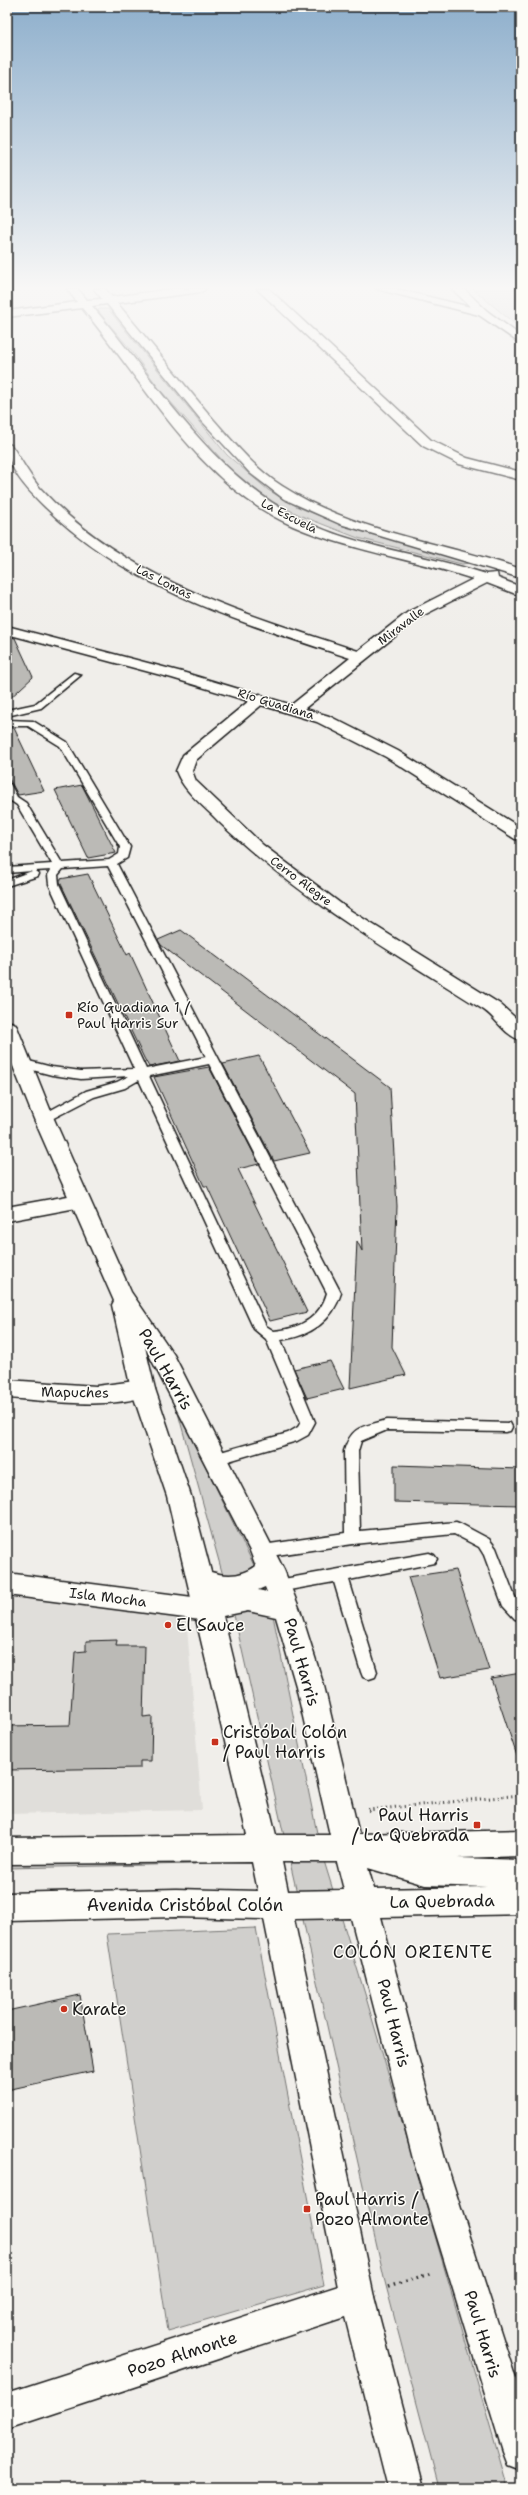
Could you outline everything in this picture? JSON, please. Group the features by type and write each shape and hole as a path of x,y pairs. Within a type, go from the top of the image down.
{"street":[{"name":"La Escuela","path":"163,405 199,446 244,489 261,502 298,523 334,537 487,578 521,592"},
{"name":"La Escuela","path":"196,405 226,442 254,472 273,486 305,505 354,526 517,570"},
{"path":"387,405 427,443 463,461 521,476"},
{"name":"Las Lomas","path":"7,448 35,490 52,507 91,539 136,568 222,610 361,657"},
{"name":"Miravalle","path":"295,709 413,615 440,599 487,578 517,570"},
{"name":"Río Guadiana","path":"7,630 295,709 335,724 370,742 521,835"},
{"name":"Cerro Alegre","path":"260,699 189,758 184,771 189,783 257,849 336,909 492,1008 521,1034"},
{"name":"Paul Harris","path":"7,1027 79,1201 121,1294 162,1355 274,1579 308,1679 348,1848 429,2159 521,2452"},
{"path":"7,1214 79,1201"},
{"name":"Paul Harris","path":"121,1294 143,1389 179,1496 208,1610 276,1905 357,2297 406,2488"},
{"name":"Mapuches","path":"7,1389 96,1395 143,1389"},
{"path":"200,1579 215,1585 246,1585 260,1580 274,1579 272,1603 239,1600 208,1610"},
{"name":"Isla Mocha","path":"7,1584 208,1610"},
{"path":"7,1851 348,1848 521,1842"},
{"path":"348,1848 424,1871 521,1874"},
{"name":"La Quebrada","path":"363,1902 521,1900"},
{"name":"Avenida Cristóbal Colón","path":"7,1907 176,1903 276,1905 363,1902"},
{"name":"Pozo Almonte","path":"7,2411 357,2297"}],"lane":[{"path":"7,714 38,706 77,675"},
{"path":"7,723 30,723 64,744 125,847 123,858 111,863 7,870"},
{"path":"7,786 13,799 21,803 59,867"},
{"path":"111,863 334,1293 332,1304 321,1320 290,1335 272,1336"},
{"path":"7,883 59,867"},
{"path":"59,867 53,875 54,884 144,1073 261,1329 272,1336 308,1422 303,1431 292,1437 215,1460"},
{"path":"22,1063 52,1071 81,1075 116,1072 144,1073 212,1060"},
{"path":"44,1119 90,1094 121,1085 144,1073"},
{"path":"353,1538 351,1451 355,1438 368,1430 387,1425 505,1428"},
{"path":"274,1579 353,1538 441,1528 456,1528 469,1533 484,1543 491,1552 508,1601 521,1614"},
{"path":"274,1579 340,1575 429,1559"},
{"path":"340,1575 369,1672"}],"path":[{"path":"340,1813 521,1795"},
{"path":"357,2297 461,2263"}],"shaded area":[{"path":"174,405 187,405 227,455 268,490 298,507 339,524 470,563 462,564 358,538 304,517 260,496 231,470"},
{"path":"176,1406 269,1596 320,1848 365,1994 508,2488 439,2488 384,2278 235,1619"},
{"path":"7,1585 185,1603 202,1810 7,1814"},
{"path":"195,1856 195,1864 7,1868 7,1860"},
{"path":"256,1928 324,2285 168,2331 107,1934"}],"building":[{"path":"7,636 15,638 33,677 7,701"},
{"path":"7,728 14,728 44,791 18,795 7,775"},
{"path":"82,785 116,853 88,858 55,790"},
{"path":"88,874 127,955 130,953 180,1061 149,1067 144,1058 60,882 60,879"},
{"path":"181,930 390,1087 397,1206 392,1347 406,1375 350,1388 357,1241 362,1251 355,1094 161,945 158,940"},
{"path":"259,1056 310,1153 274,1161 223,1064"},
{"path":"209,1067 259,1164 238,1169 307,1312 270,1321 207,1186 204,1186 154,1077"},
{"path":"330,1361 344,1389 307,1398 294,1369"},
{"path":"394,1465 521,1469 521,1505 394,1502"},
{"path":"456,1570 489,1670 440,1678 408,1577"},
{"path":"117,1640 116,1646 145,1646 143,1717 152,1716 151,1761 140,1761 140,1768 7,1770 7,1726 70,1725 75,1652 86,1651 86,1641"},
{"path":"521,1673 521,1755 517,1756 491,1678"},
{"path":"80,1995 93,2071 7,2090 7,2011"}],"place":[{"name":"Río Guadiana 1 / Paul Harris Sur","path":"69,1015"},
{"name":"El Sauce","path":"168,1625"},
{"name":"Cristóbal Colón / Paul Harris","path":"215,1742"},
{"name":"Paul Harris / La Quebrada","path":"477,1825"},
{"name":"Karate","path":"64,2009"},
{"name":"Paul Harris / Pozo Almonte","path":"307,2209"}],"district":[{"name":"COLÓN ORIENTE","path":"413,1952"}]}
